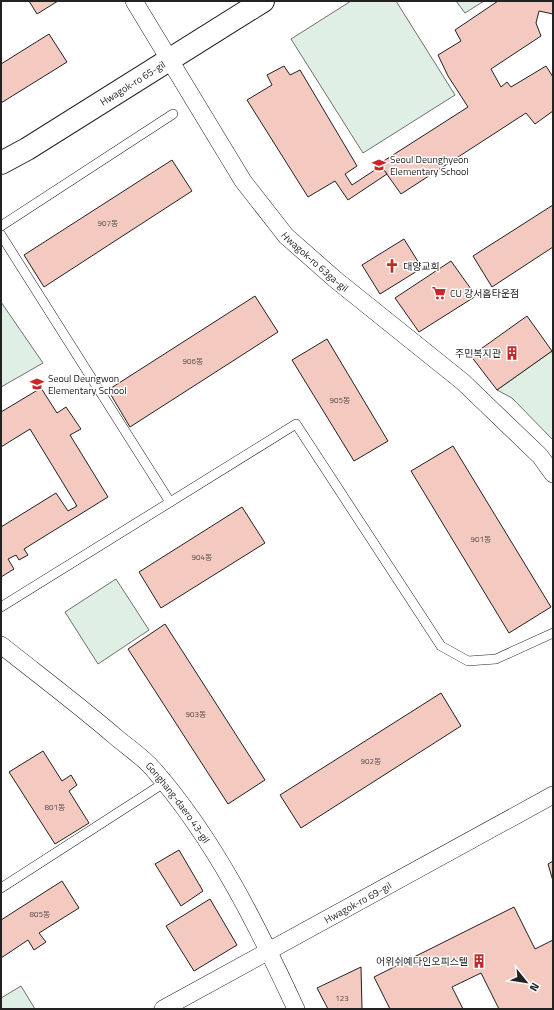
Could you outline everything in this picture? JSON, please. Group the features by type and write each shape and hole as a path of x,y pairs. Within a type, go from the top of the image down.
{"street":[{"name":"Hwagok-ro 63ga-gil","path":"134,1 243,181 286,236 336,280 463,382 540,456 553,474"},
{"name":"Hwagok-ro 65-gil","path":"1,163 27,149 263,1"},
{"name":"Gonghang-daero 43-gil","path":"4,651 98,722 153,768 186,811 220,861 269,950 296,1009"},
{"name":"Hwagok-ro 69-gil","path":"163,1009 553,794"}],"lane":[{"path":"1,226 173,114"},
{"path":"1,235 170,502"},
{"path":"1,607 296,424 441,646 468,661 496,659 553,633"},
{"path":"1,888 164,783"}],"green space":[{"path":"351,1 396,1 455,95 363,153 291,39"},
{"path":"456,1 484,1 465,13"},
{"path":"1,302 43,363 1,387"},
{"path":"552,351 553,440 512,398 497,390"},
{"path":"116,579 149,630 98,664 65,612"},
{"path":"21,986 35,1009 1,1009 1,998"}],"building":[{"path":"29,1 58,1 37,14"},
{"path":"498,1 553,1 553,14 539,11 536,23 541,36 491,69 501,87 507,82 511,87 546,66 553,77 553,111 535,124 526,113 401,194 381,166 382,162 468,107 448,76 438,55 461,41 455,30"},
{"path":"49,34 67,62 1,103 1,64"},
{"path":"284,66 290,75 300,70 357,166 345,174 352,185 381,166 387,174 348,200 335,181 308,197 247,100 272,85 267,75"},
{"path":"172,160 192,191 44,287 24,255"},
{"path":"553,205 553,247 492,287 473,256"},
{"name":"대양교회","path":"404,239 422,268 380,294 362,265"},
{"path":"451,261 476,296 419,332 395,298"},
{"path":"255,296 278,332 130,427 108,390"},
{"name":"주민복지관","path":"527,316 552,351 497,390 471,356"},
{"path":"327,339 388,441 354,461 292,360"},
{"path":"41,388 57,413 66,407 81,429 70,435 108,497 24,549 28,555 19,560 16,555 8,559 14,569 1,577 1,527 56,493 68,511 77,506 30,429 1,447 1,412"},
{"path":"453,446 551,607 509,633 411,471"},
{"path":"242,507 265,543 161,608 139,572"},
{"path":"165,624 265,780 228,804 128,649"},
{"path":"441,693 461,726 301,828 280,795"},
{"path":"43,751 62,781 71,775 77,785 69,791 89,823 55,844 9,772"},
{"path":"179,850 203,891 181,906 155,864"},
{"path":"553,861 553,881 548,864"},
{"path":"62,881 79,908 39,933 46,942 34,950 28,940 1,958 1,920"},
{"path":"210,899 237,945 194,971 166,926"},
{"name":"어위쉬예다인오피스텔","path":"514,907 535,949 553,940 553,1009 499,1009 481,973 452,987 463,1009 390,1009 374,977"},
{"path":"361,967 362,1009 328,1009 317,988"}],"place":[{"name":"Seoul Deunghyeon Elementary School","path":"379,165"},
{"name":"대양교회","path":"392,266"},
{"name":"CU 강서홈타운점","path":"439,293"},
{"name":"주민복지관","path":"512,353"},
{"name":"Seoul Deungwon Elementary School","path":"37,384"},
{"name":"어위쉬예다인오피스텔","path":"479,961"}]}
